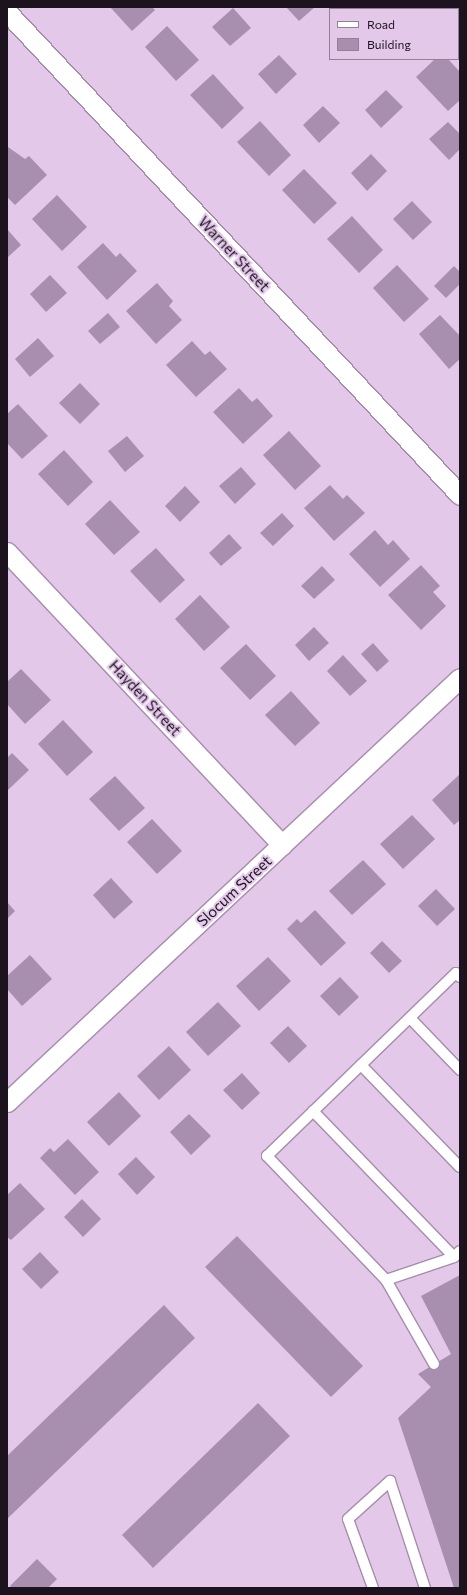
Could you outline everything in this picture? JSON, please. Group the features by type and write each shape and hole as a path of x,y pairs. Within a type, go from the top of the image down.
{"street":[{"name":"Warner Street","path":"7,12 460,495"},
{"name":"Hayden Street","path":"7,552 282,845"},
{"name":"Slocum Street","path":"9,1096 282,845 460,678"}],"lane":[{"path":"434,1364 386,1280 267,1156 456,973 460,977"},
{"path":"410,1018 460,1070"},
{"path":"361,1065 460,1167"},
{"path":"313,1111 457,1254 386,1280"},
{"path":"373,1588 348,1519 390,1481 425,1588"}],"building":[{"path":"110,7 152,7 155,10 132,31"},
{"path":"286,7 315,7 299,21"},
{"path":"411,7 412,8 390,8"},
{"path":"233,8 251,28 230,46 212,27"},
{"path":"167,26 199,60 176,81 145,47"},
{"path":"279,55 297,74 276,94 258,74"},
{"path":"434,60 449,60 460,72 460,100 448,111 416,77"},
{"path":"213,74 244,108 222,129 190,95"},
{"path":"386,90 403,107 381,128 365,110"},
{"path":"323,106 340,123 319,143 303,125"},
{"path":"260,121 291,155 269,176 237,142"},
{"path":"448,122 460,134 460,149 449,160 429,139"},
{"path":"8,147 25,159 29,156 47,175 15,205 7,197"},
{"path":"371,154 387,171 367,191 351,173"},
{"path":"304,169 337,203 314,224 282,190"},
{"path":"57,195 87,227 62,251 32,219"},
{"path":"412,201 432,222 413,240 393,219"},
{"path":"352,216 383,250 359,273 327,239"},
{"path":"7,229 21,245 7,258"},
{"path":"103,243 116,257 120,253 137,271 107,300 77,267"},
{"path":"397,265 429,299 404,322 373,288"},
{"path":"454,266 460,272 460,284 446,298 434,286"},
{"path":"50,275 67,293 46,312 30,294"},
{"path":"157,283 173,301 169,306 182,320 156,344 126,311"},
{"path":"108,313 120,327 100,344 88,331"},
{"path":"440,315 460,336 460,359 449,369 419,334"},
{"path":"38,338 54,356 30,377 15,359"},
{"path":"192,341 205,355 210,351 227,369 196,397 166,365"},
{"path":"80,383 100,404 80,424 59,403"},
{"path":"239,388 252,402 257,398 273,416 243,444 213,412"},
{"path":"18,404 48,436 22,459 7,443 7,414"},
{"path":"289,431 321,466 295,490 263,455"},
{"path":"127,436 144,456 125,472 108,451"},
{"path":"64,450 93,482 68,506 38,474"},
{"path":"241,467 256,484 235,504 219,486"},
{"path":"330,485 343,499 347,495 365,513 334,541 304,508"},
{"path":"185,486 200,502 180,522 165,506"},
{"path":"110,500 140,532 114,555 85,524"},
{"path":"282,513 294,526 273,546 260,533"},
{"path":"375,530 388,545 393,540 410,559 380,587 349,554"},
{"path":"229,534 242,548 221,566 209,553"},
{"path":"156,548 185,580 160,603 130,571"},
{"path":"421,565 440,586 433,592 446,606 421,630 388,595"},
{"path":"322,566 335,580 314,599 301,586"},
{"path":"200,595 230,627 204,651 175,619"},
{"path":"314,627 329,643 309,661 295,645"},
{"path":"373,643 389,661 377,672 361,654"},
{"path":"246,644 276,676 250,700 220,668"},
{"path":"343,655 367,681 350,696 327,671"},
{"path":"21,669 51,700 25,724 7,704 7,682"},
{"path":"291,691 320,723 295,746 265,715"},
{"path":"63,720 93,752 67,776 38,744"},
{"path":"12,753 29,770 8,790 7,758"},
{"path":"460,774 460,820 454,825 432,800"},
{"path":"115,776 145,808 119,831 89,799"},
{"path":"412,815 435,839 403,869 380,844"},
{"path":"152,819 182,851 157,874 127,842"},
{"path":"363,860 386,884 352,915 329,891"},
{"path":"111,878 133,902 114,919 93,895"},
{"path":"436,889 455,909 437,926 418,906"},
{"path":"7,902 15,911 7,919"},
{"path":"315,910 346,943 321,966 287,929 297,919 301,923"},
{"path":"382,941 402,961 389,973 370,953"},
{"path":"30,955 52,979 22,1006 7,989 7,976"},
{"path":"268,957 291,981 259,1011 236,986"},
{"path":"340,977 359,997 339,1016 320,996"},
{"path":"218,1002 241,1026 208,1056 186,1032"},
{"path":"288,1026 307,1046 289,1063 270,1043"},
{"path":"169,1046 191,1070 159,1100 137,1076"},
{"path":"242,1073 260,1093 242,1110 223,1090"},
{"path":"119,1092 141,1116 109,1146 87,1122"},
{"path":"189,1114 211,1136 191,1155 170,1132"},
{"path":"68,1139 99,1172 75,1195 40,1158 50,1148 54,1152"},
{"path":"136,1157 155,1177 137,1195 118,1174"},
{"path":"20,1183 45,1209 11,1240 7,1237 7,1195"},
{"path":"82,1199 101,1219 83,1237 64,1217"},
{"path":"237,1236 363,1366 331,1397 205,1267"},
{"path":"40,1252 59,1272 41,1289 22,1269"},
{"path":"460,1275 460,1588 454,1588 398,1418 431,1387 418,1374 451,1354 421,1296"},
{"path":"164,1305 195,1338 7,1519 7,1456"},
{"path":"258,1403 290,1436 153,1568 122,1535"},
{"path":"37,1559 57,1579 48,1588 12,1588 10,1586"}]}
